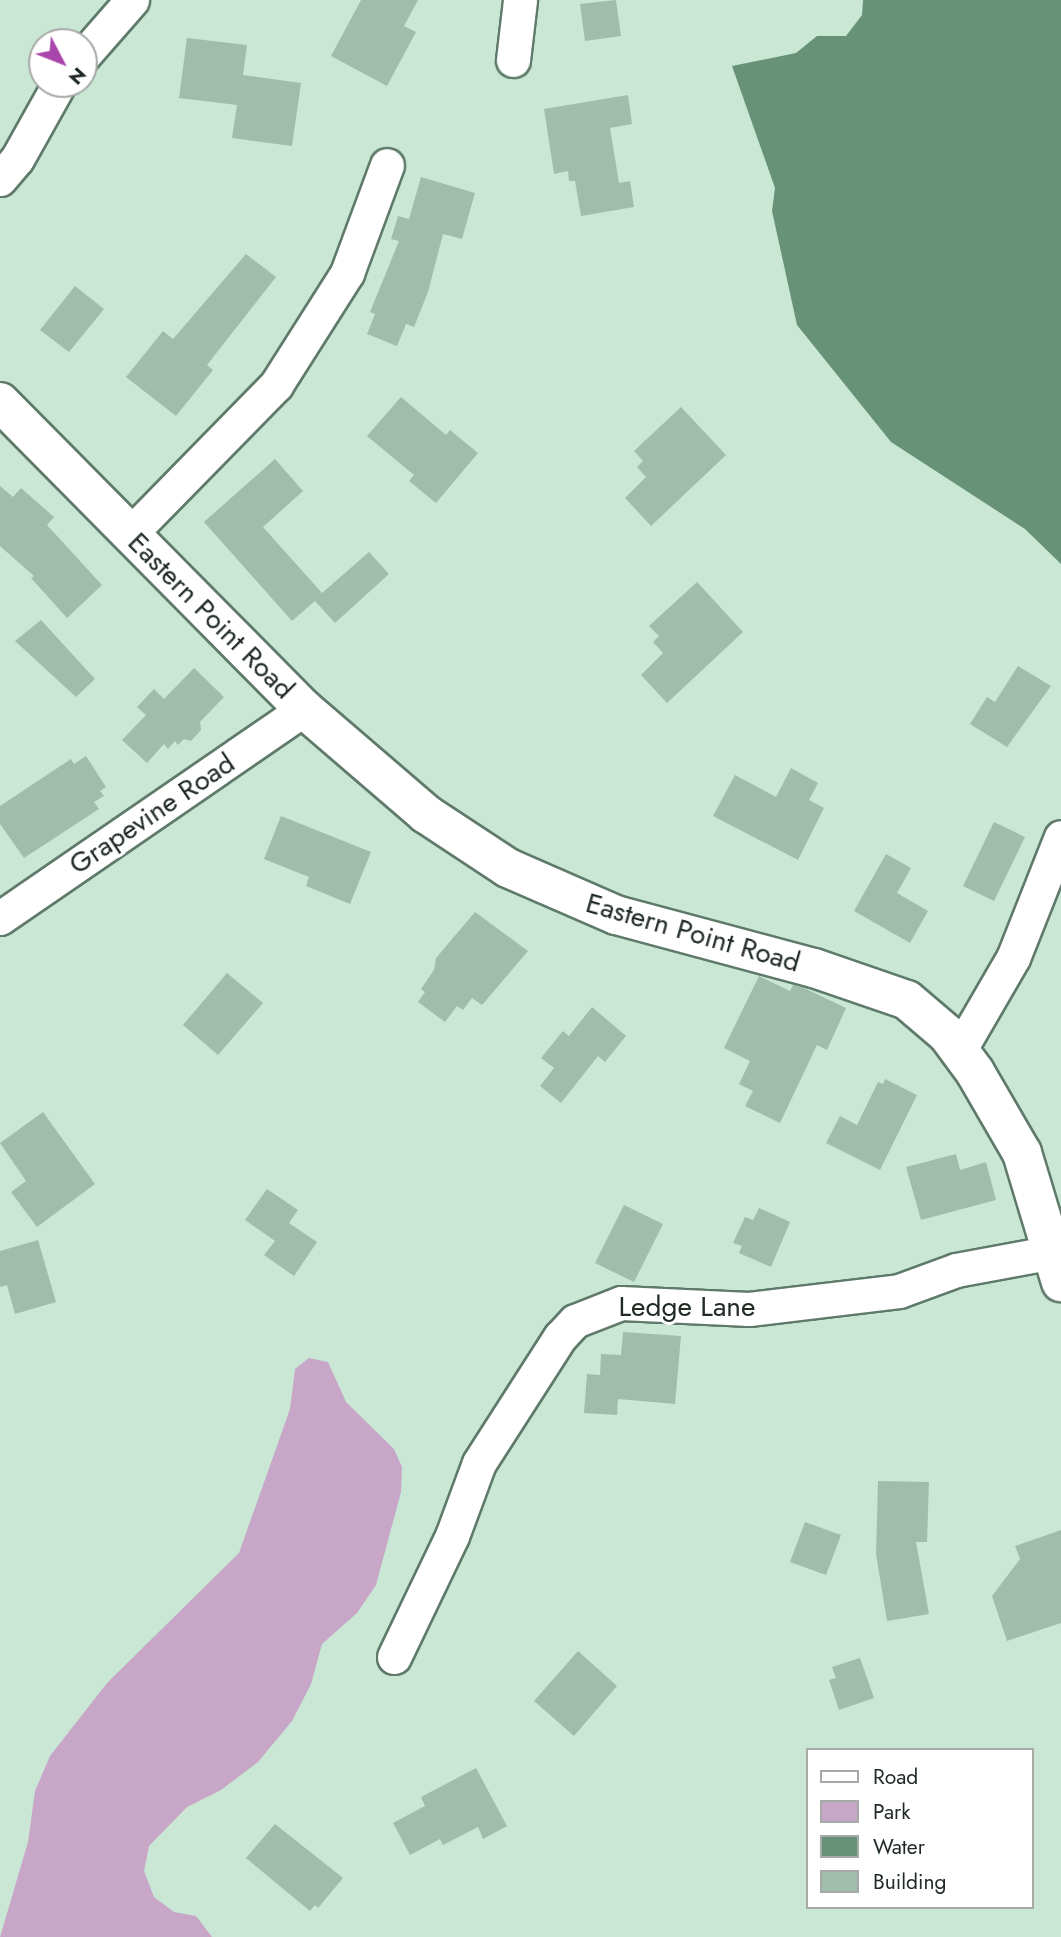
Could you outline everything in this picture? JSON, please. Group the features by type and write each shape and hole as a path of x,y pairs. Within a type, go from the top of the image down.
{"main road":[{"name":"Eastern Point Road","path":"0,402 304,709 426,814 508,868 615,915 814,968 907,1000 959,1051 1022,1153 1057,1267"}],"street":[{"path":"98,39 132,0"},
{"path":"513,60 520,0"},
{"path":"0,179 17,159 51,98"},
{"path":"130,534 276,385 347,273 387,165"},
{"name":"Grapevine Road","path":"0,918 304,709"},
{"path":"959,1051 1013,958 1061,837"},
{"name":"Ledge Lane","path":"394,1657 452,1536 479,1463 560,1337 575,1321 621,1303 749,1309 899,1291 956,1270 1057,1267"}],"green space":[{"path":"309,1358 328,1362 346,1402 394,1449 402,1467 401,1492 376,1585 357,1613 322,1644 311,1684 292,1721 258,1762 221,1790 187,1807 149,1846 144,1871 154,1897 174,1912 196,1916 212,1937 0,1937 28,1842 35,1791 50,1756 107,1683 239,1553 290,1409 295,1369"}],"water":[{"path":"863,0 1061,0 1061,564 1025,529 891,442 797,325 772,211 775,188 732,66 796,53 817,36 846,36 862,15"}],"building":[{"path":"361,0 418,0 404,26 416,32 387,86 331,56"},
{"path":"616,0 621,36 585,41 580,4"},
{"path":"187,38 247,45 243,75 301,83 292,146 232,138 237,105 179,98"},
{"path":"628,95 632,124 610,128 619,183 630,181 634,207 581,216 575,181 569,181 568,171 554,174 544,109"},
{"path":"421,177 475,193 462,239 443,234 428,292 414,327 406,324 397,346 367,334 375,314 370,312 399,241 391,239 398,216 409,219"},
{"path":"246,254 276,277 207,365 213,370 176,416 126,377 163,331 173,339"},
{"path":"75,286 104,309 69,352 40,330"},
{"path":"401,397 446,435 450,430 478,453 436,503 409,481 414,475 367,436"},
{"path":"681,407 726,455 651,526 625,498 646,477 637,467 643,461 634,451"},
{"path":"275,459 303,491 263,527 322,593 369,552 389,574 335,623 315,601 292,621 204,522"},
{"path":"0,486 13,497 21,488 54,517 47,525 102,585 67,618 31,578 34,576 0,546"},
{"path":"697,582 743,632 667,703 641,675 663,653 653,642 659,636 649,626"},
{"path":"41,620 95,679 76,697 15,641"},
{"path":"1018,666 1051,686 1007,747 970,724 987,697 995,702"},
{"path":"194,668 224,697 200,722 201,730 191,741 184,739 178,745 175,741 168,749 164,744 147,763 122,740 146,715 137,707 154,689 164,699"},
{"path":"86,756 106,787 100,791 104,796 94,802 99,809 24,858 0,824 0,806 71,759 74,764"},
{"path":"791,768 818,783 809,800 824,808 798,860 713,816 735,775 776,797"},
{"path":"281,816 371,852 350,904 306,886 309,877 264,859"},
{"path":"994,822 1025,837 994,901 963,886"},
{"path":"886,854 911,868 897,893 928,911 910,943 854,911"},
{"path":"475,912 528,951 482,1005 472,998 463,1010 457,1006 445,1022 418,1002 425,992 421,989 434,970 436,958"},
{"path":"227,973 263,1003 218,1055 183,1025"},
{"path":"759,976 790,991 793,985 804,988 846,1008 827,1050 817,1045 780,1123 745,1106 753,1091 739,1084 750,1061 724,1048"},
{"path":"592,1007 626,1036 605,1062 598,1056 561,1103 540,1086 554,1068 541,1058 563,1031 569,1036"},
{"path":"885,1079 917,1095 880,1170 826,1143 840,1116 857,1125 878,1082 883,1084"},
{"path":"43,1112 95,1184 37,1227 11,1192 26,1181 0,1143"},
{"path":"956,1154 960,1170 986,1162 996,1200 921,1220 906,1167"},
{"path":"267,1189 298,1210 289,1223 317,1242 294,1276 264,1255 275,1241 245,1220"},
{"path":"624,1205 663,1224 634,1282 595,1263"},
{"path":"759,1208 790,1222 771,1267 739,1253 742,1246 733,1243 745,1217 753,1220"},
{"path":"38,1240 56,1302 15,1314 7,1285 0,1287 0,1251"},
{"path":"623,1332 681,1336 675,1404 618,1399 617,1415 584,1413 587,1374 600,1375 601,1354 621,1355"},
{"path":"878,1481 929,1482 927,1542 916,1542 929,1614 887,1621 876,1554"},
{"path":"805,1522 841,1535 826,1575 790,1562"},
{"path":"1061,1530 1061,1623 1007,1641 992,1596 1020,1559 1015,1546"},
{"path":"578,1651 617,1686 574,1736 534,1701"},
{"path":"860,1658 874,1698 839,1710 829,1680 836,1678 832,1667"},
{"path":"476,1768 507,1826 483,1839 478,1827 443,1845 440,1839 410,1855 393,1823 425,1806 421,1797"},
{"path":"275,1824 343,1878 318,1908 315,1905 310,1911 246,1858"}]}
